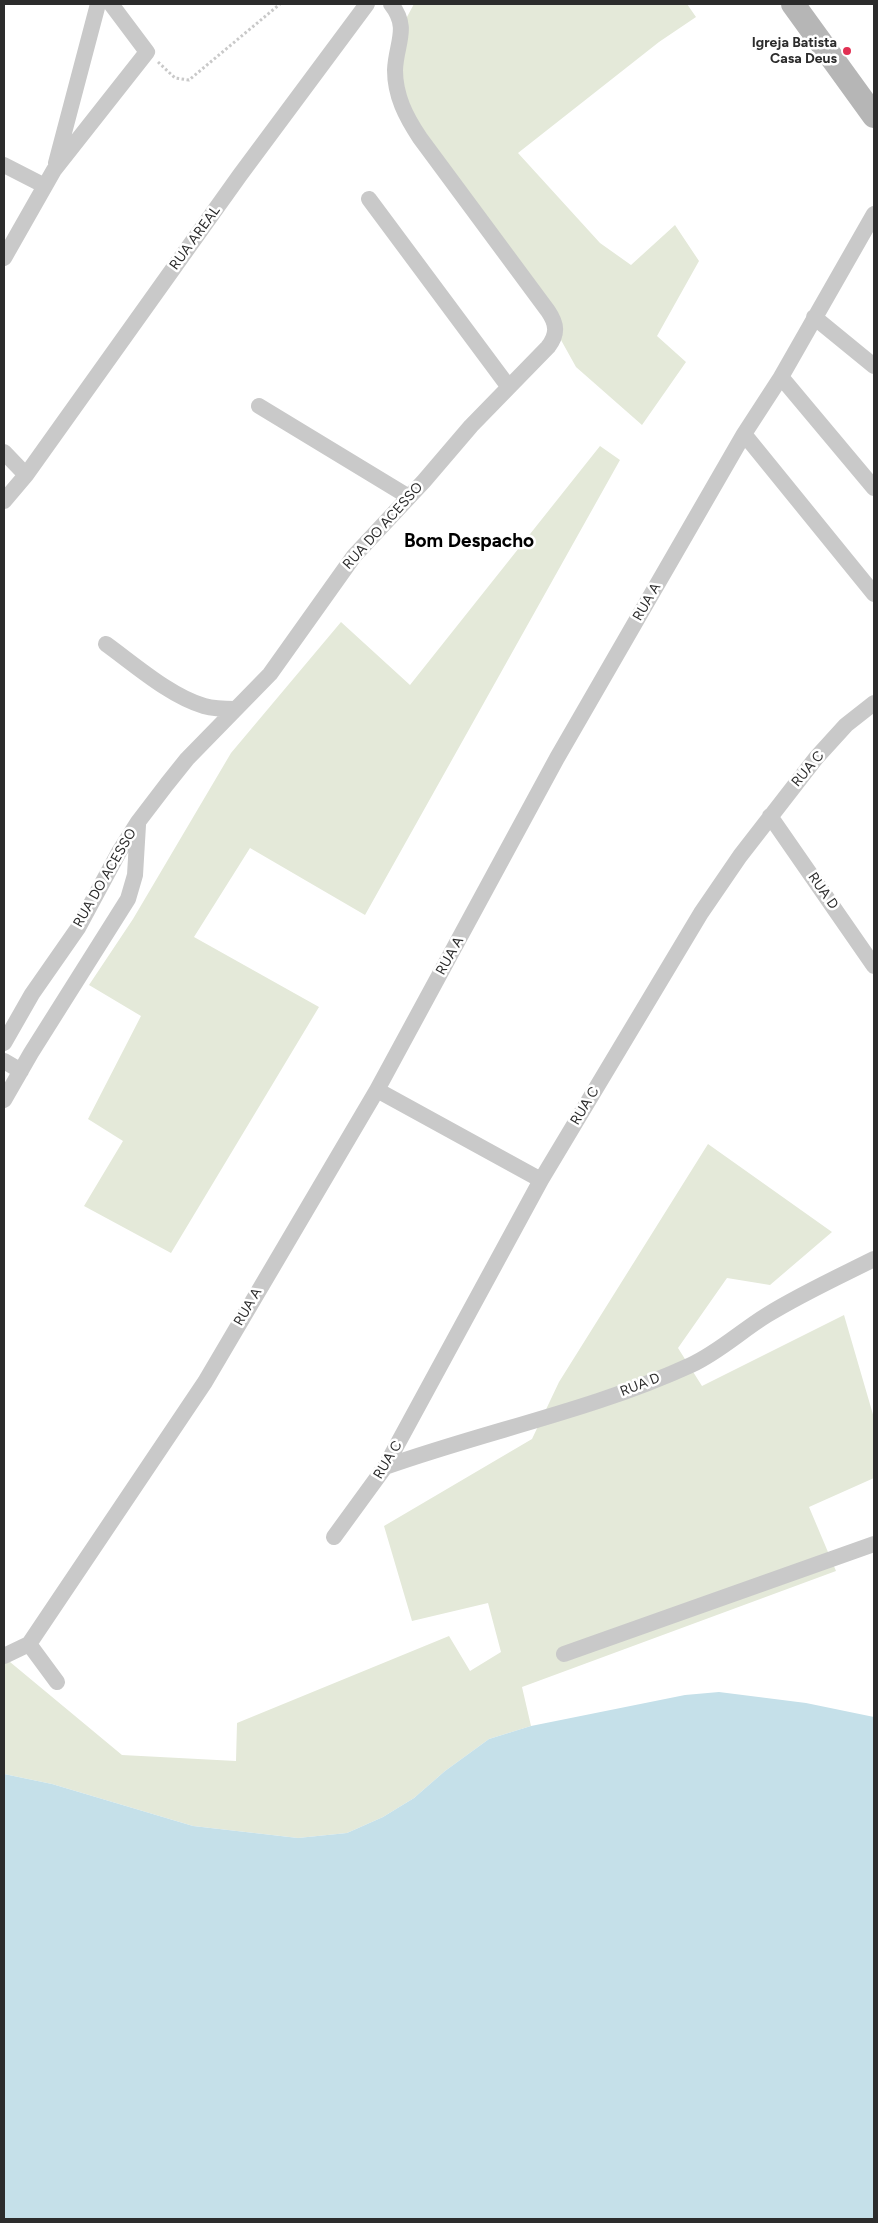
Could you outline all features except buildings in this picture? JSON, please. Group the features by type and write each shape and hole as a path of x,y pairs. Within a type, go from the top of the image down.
{"street":[{"path":"54,170 98,4"},
{"path":"4,258 54,170 147,52 111,4"},
{"name":"RUA AREAL","path":"4,501 26,475 240,175 368,4"},
{"name":"RUA DO ACESSO","path":"4,1043 32,994 78,928 106,874 138,822 187,759 282,658 321,599 354,556 508,386 553,341 556,326 548,311 420,138 402,108 395,69 402,27 400,18 391,4"},
{"path":"793,4 874,116"},
{"path":"4,165 45,186"},
{"path":"369,199 508,386"},
{"name":"RUA A","path":"29,1644 205,1382 377,1090 557,758 744,434 781,377 874,214"},
{"path":"814,317 874,366"},
{"path":"781,377 874,488"},
{"path":"259,406 409,497"},
{"path":"744,434 874,594"},
{"path":"4,452 26,475"},
{"path":"106,644 160,682 187,698 204,706 235,709"},
{"name":"RUA C","path":"334,1537 385,1467 541,1180 701,913 770,816 816,758 846,725 874,703"},
{"name":"RUA D","path":"770,816 874,966"},
{"path":"4,1100 20,1071 128,899 135,875 138,822"},
{"path":"4,1061 20,1071"},
{"path":"377,1090 541,1180"},
{"name":"RUA D","path":"385,1467 635,1389 692,1365 732,1342 752,1324 782,1306 874,1259"},
{"path":"564,1654 874,1544"},
{"path":"4,1656 29,1644 57,1682"}],"path":[{"path":"147,52 175,78 189,80 280,4"}],"green space":[{"path":"414,4 687,4 696,17 659,42 518,153 600,243 631,265 675,225 699,261 657,336 686,362 642,425 576,367 561,340 394,106 395,39"},
{"path":"600,446 620,460 365,915 250,848 194,937 319,1007 171,1253 84,1206 123,1141 88,1119 141,1016 89,985 133,919 231,753 341,622 410,685"},
{"path":"708,1144 832,1232 770,1285 727,1278 678,1348 702,1386 844,1315 874,1418 874,1478 809,1507 836,1571 522,1687 531,1726 489,1739 445,1771 414,1798 383,1817 347,1833 298,1838 193,1826 52,1784 4,1774 4,1657 122,1755 236,1761 237,1723 449,1636 470,1671 501,1652 488,1603 412,1621 384,1526 532,1439 559,1382"}],"water":[{"path":"719,1692 806,1703 874,1717 874,2219 4,2219 4,1774 52,1784 193,1826 298,1838 347,1833 383,1817 414,1798 445,1771 489,1739 531,1726 685,1695"}],"place":[{"name":"Igreja Batista Casa Deus","path":"847,51"}],"district":[{"name":"Bom Despacho","path":"469,541"}]}
